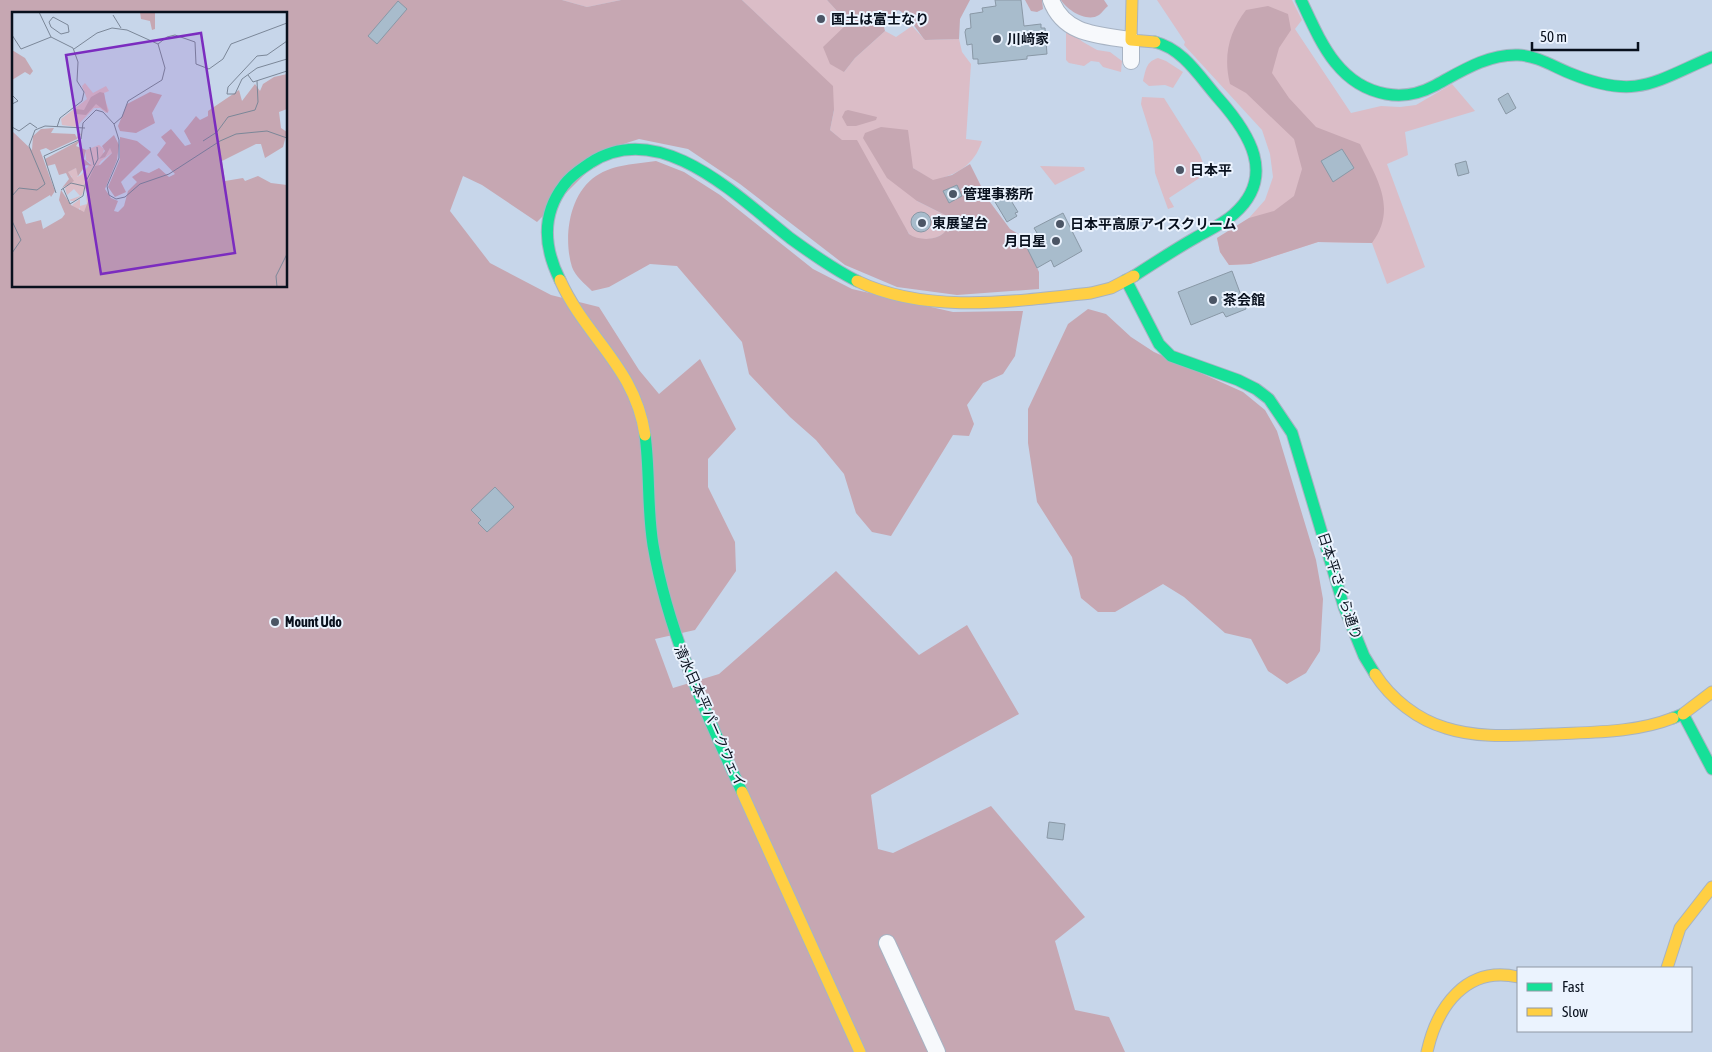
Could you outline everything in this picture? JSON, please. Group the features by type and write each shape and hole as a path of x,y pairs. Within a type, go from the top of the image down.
{"street":[{"path":"1051,0 1056,12 1067,24 1078,31 1162,44 1183,58 1246,130 1254,145 1256,160 1250,194 1243,206 1232,216 1126,280"},
{"path":"1131,61 1132,0"},
{"path":"1301,0 1340,71 1367,90 1384,94 1406,96 1419,93 1456,73 1496,55 1521,55 1580,78 1613,86 1643,87 1712,57"},
{"name":"清水日本平パークウェイ","path":"860,1052 690,678 677,643 667,609 650,525 644,423 639,406 619,365 556,276 546,239 550,207 559,189 582,166 618,151 631,149 662,152 702,170 731,190 814,256 864,284 906,298 954,302 998,301 1092,292 1109,289 1126,280"},
{"name":"日本平さくら通り","path":"1126,280 1159,344 1171,356 1238,380 1256,389 1269,399 1281,415 1292,433 1350,624 1373,671 1385,688 1417,716 1441,726 1490,735 1623,729 1669,720 1683,714 1712,692"},
{"path":"1683,714 1712,770"},
{"path":"1666,967 1680,928 1712,887"},
{"path":"887,943 937,1052"},
{"path":"1427,1052 1431,1033 1439,1014 1451,999 1468,985 1496,973 1517,977"}],"shaded area":[{"path":"0,0 562,0 587,7 621,0 742,0 833,86 834,110 830,130 842,140 857,140 909,234 922,239 936,237 946,230 948,224 947,216 917,201 887,178 863,138 865,133 881,127 908,130 913,168 933,180 952,175 970,164 987,198 1010,229 1022,236 1039,272 1039,289 957,295 897,287 845,265 740,184 688,149 639,139 611,148 537,222 482,185 463,176 450,211 490,263 551,295 599,307 639,370 659,394 700,359 736,429 708,459 708,487 735,542 736,571 695,630 655,639 673,688 719,674 836,571 919,655 967,625 1019,714 871,795 878,849 893,853 991,806 1085,917 1055,941 1075,1010 1109,1017 1125,1052 0,1052"},
{"path":"562,0 621,0 587,7"},
{"path":"742,0 827,0 848,23 844,72 855,58 885,31 896,37 912,26 925,40 959,39 962,52 971,64 966,139 982,141 979,150 964,168 933,181 913,168 917,201 947,216 949,225 944,233 934,238 922,240 909,234 866,169 830,130 834,110 784,40"},
{"path":"827,0 970,0 960,19 959,39 925,40 909,19 898,10 883,23 885,31 855,58 844,72 830,64 823,47 848,23"},
{"path":"1025,0 1042,0 1043,9 1037,12 1031,11"},
{"path":"1061,0 1104,0 1108,6 1099,15 1089,17 1072,11"},
{"path":"1157,0 1292,0 1302,20 1295,29 1351,113 1381,106 1400,107 1416,105 1452,84 1475,111 1405,132 1408,155 1387,164 1425,267 1387,284 1372,243 1318,242 1250,264 1229,265 1220,252 1217,238 1249,218 1265,200 1273,177 1270,154 1262,130 1184,45 1185,42"},
{"path":"1268,6 1288,14 1291,30 1279,48 1272,73 1289,98 1316,127 1360,144 1382,193 1383,217 1380,230 1372,243 1318,242 1250,264 1229,265 1220,252 1217,238 1249,218 1274,211 1294,196 1302,169 1294,139 1246,93 1230,84 1227,64 1229,45 1235,27 1246,10"},
{"path":"1066,29 1097,50 1110,52 1122,61 1121,72 1103,67 1099,62 1091,61 1084,66 1069,63 1066,60"},
{"path":"1158,58 1183,72 1173,88 1165,85 1149,86 1143,81 1149,64"},
{"path":"1142,97 1164,98 1200,155 1203,163 1201,177 1169,198 1174,207 1168,209 1155,173 1153,142 1141,104"},
{"path":"848,110 877,117 876,120 856,126 847,126 842,117 845,111"},
{"path":"656,161 684,172 720,195 813,269 852,289 953,312 1023,311 1015,356 1003,374 983,383 967,405 974,424 969,436 953,435 891,536 872,532 856,513 844,474 816,440 790,417 749,374 742,342 677,266 650,264 609,287 592,291 575,274 569,256 570,217 574,205 587,184 596,176 610,169"},
{"path":"1040,166 1084,167 1085,170 1055,185"},
{"path":"1088,309 1106,314 1131,337 1154,352 1243,392 1265,410 1277,431 1316,560 1323,599 1320,651 1306,673 1287,684 1268,671 1251,639 1225,633 1184,597 1163,584 1115,612 1098,612 1081,598 1072,557 1037,502 1028,443 1028,409 1068,324"}],"building":[{"path":"995,0 1021,0 1024,26 1041,24 1041,28 1045,28 1047,54 1027,56 1027,59 978,64 978,59 973,59 972,44 967,45 965,32 966,29 971,28 970,14 983,12 982,8 996,6"},
{"path":"398,1 407,9 377,44 368,36"},
{"path":"1508,93 1516,108 1506,114 1498,99"},
{"path":"1342,149 1354,168 1333,182 1321,161"},
{"path":"1466,161 1469,173 1458,176 1455,164"},
{"name":"管理事務所","path":"957,185 962,196 949,203 943,191"},
{"path":"1007,194 1018,212 1015,213 1017,216 1007,222 995,202"},
{"path":"921,212 928,215 931,222 928,229 921,232 914,229 911,222 914,215"},
{"path":"1063,213 1082,251 1054,267 1051,260 1037,268 1023,240 1037,233 1034,228"},
{"name":"茶会館","path":"1232,271 1246,309 1226,317 1223,312 1191,325 1178,292"},
{"path":"495,487 514,507 487,532 478,523 481,520 471,510"},
{"path":"1049,822 1065,824 1063,840 1047,838"}],"traffic: fast":[{"path":"1301,0 1323,45 1343,71 1369,89 1392,95 1405,95 1423,91 1474,65 1495,57 1507,55 1532,57 1594,82 1629,87 1659,80 1712,57"},
{"path":"1134,276 1179,247 1230,218 1247,200 1254,185 1256,170 1254,155 1248,140 1230,112 1183,58 1175,51 1155,42"},
{"path":"560,280 551,256 547,232 551,208 564,185 590,163 617,151 643,150 670,156 697,168 722,184 806,250 857,281"},
{"path":"1126,280 1159,344 1171,356 1238,380 1256,389 1269,399 1292,433 1344,607 1364,656 1375,674"},
{"path":"645,435 651,531 668,609 689,671 742,792"},
{"path":"1673,718 1683,714 1712,769"}],"traffic: slow":[{"path":"1132,0 1131,40 1155,42"},
{"path":"857,281 884,292 913,298 942,302 972,303 1002,302 1091,293 1111,288 1134,276"},
{"path":"560,280 583,319 621,371 640,411 645,435"},
{"path":"1375,674 1389,692 1415,714 1446,728 1472,734 1512,735 1613,731 1644,727 1673,718"},
{"path":"1683,714 1712,692"},
{"path":"742,792 860,1052"},
{"path":"1667,967 1680,928 1712,887"},
{"path":"1427,1052 1438,1020 1446,1005 1457,993 1483,977 1500,975 1517,977"}],"place":[{"name":"国土は富士なり","path":"821,19"},
{"name":"川﨑家","path":"997,39"},
{"name":"日本平","path":"1180,170"},
{"name":"管理事務所","path":"953,194"},
{"name":"東展望台","path":"922,223"},
{"name":"日本平高原アイスクリーム","path":"1060,224"},
{"name":"月日星","path":"1056,241"},
{"name":"茶会館","path":"1213,300"},
{"name":"Mount Udo","path":"275,622"}]}
